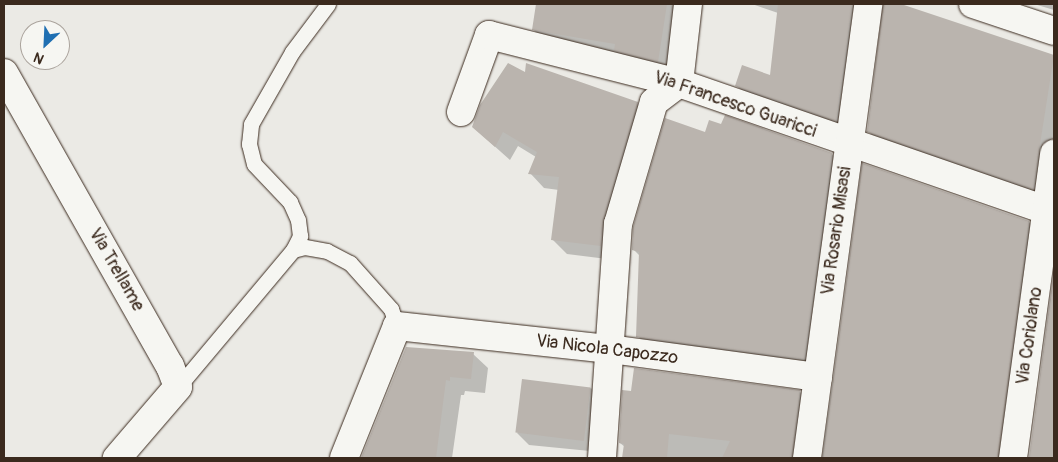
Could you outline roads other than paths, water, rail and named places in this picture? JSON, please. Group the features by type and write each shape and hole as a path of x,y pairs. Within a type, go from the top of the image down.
{"street":[{"path":"602,458 618,224 654,102 679,83 688,4"},
{"name":"Via Rosario Misasi","path":"807,458 868,4"},
{"path":"973,4 1054,31"},
{"name":"Via Francesco Guaricci","path":"461,112 489,35 679,83 848,144 1051,212"},
{"name":"Via Trellame","path":"4,73 170,366 178,387"},
{"name":"Via Coriolano","path":"1012,458 1051,212 1054,154"},
{"path":"344,458 397,326"},
{"name":"Via Nicola Capozzo","path":"397,326 610,349 818,377"},
{"path":"117,458 178,387"}],"lane":[{"path":"178,387 293,250 300,236 298,220 290,202 254,164 249,144 251,124 292,52 328,4"},
{"path":"293,250 305,247 327,251 350,263 391,309 397,326"}]}
